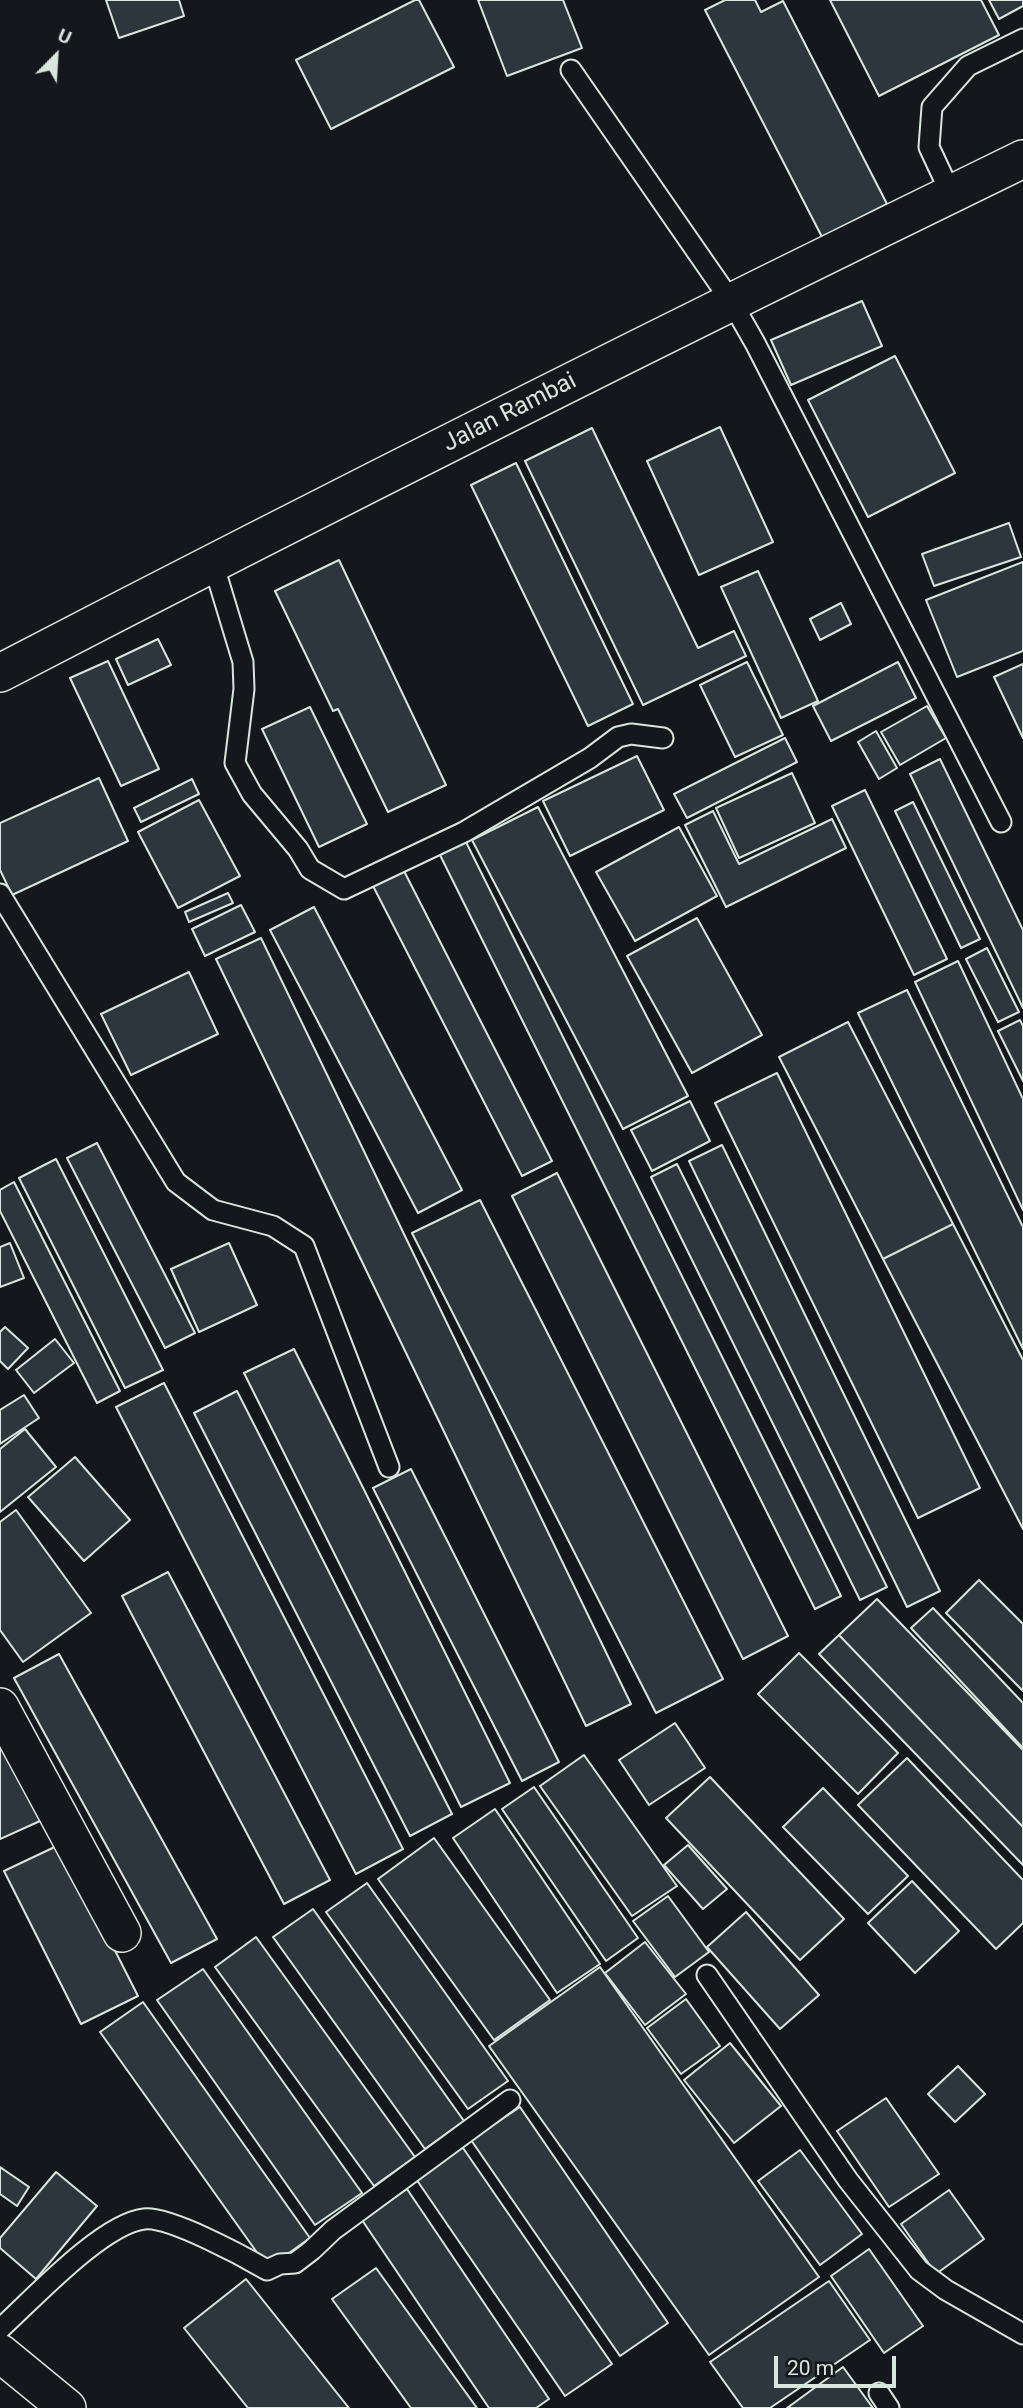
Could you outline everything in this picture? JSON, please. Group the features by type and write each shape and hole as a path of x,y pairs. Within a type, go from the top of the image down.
{"street":[{"name":"Jalan Rambai","path":"0,673 731,301 1023,159"},
{"path":"0,1707 122,1933"},
{"path":"0,2353 67,2408"}],"lane":[{"path":"951,194 929,147 932,107 968,66 1023,39"},
{"path":"572,70 731,301 1001,822"},
{"path":"213,563 243,662 244,689 235,763 252,794 298,849 310,869 344,889 464,832 590,758 618,737 631,734 663,738"},
{"path":"0,894 176,1182 213,1210 273,1226 304,1246 389,1467"},
{"path":"707,1975 848,2180 919,2270 946,2290 1023,2334"},
{"path":"0,2329 101,2238 123,2224 146,2218 170,2223 267,2270 280,2264 295,2263 332,2230 510,2100"}],"building":[{"path":"106,0 179,0 184,16 119,38"},
{"path":"419,0 454,67 331,129 296,60"},
{"path":"478,0 563,0 582,48 507,76"},
{"path":"725,0 755,0 761,12 783,1 887,204 822,237 705,10"},
{"path":"830,0 981,0 999,35 879,96"},
{"path":"989,0 1023,0 1023,6 999,19"},
{"path":"862,301 882,346 791,385 771,340"},
{"path":"895,356 955,473 868,517 808,400"},
{"path":"720,427 773,542 699,575 647,461"},
{"path":"592,428 698,648 734,631 746,656 643,705 525,461"},
{"path":"516,463 633,704 588,726 471,485"},
{"path":"1009,523 1021,557 934,586 922,554"},
{"path":"339,560 446,785 388,812 338,709 333,711 275,591"},
{"path":"1023,562 1023,651 957,677 926,600"},
{"path":"758,571 818,701 781,718 721,587"},
{"path":"841,603 851,624 820,640 810,619"},
{"path":"158,639 171,665 128,685 116,659"},
{"path":"108,661 159,769 121,786 70,678"},
{"path":"747,662 783,735 735,757 700,685"},
{"path":"898,662 916,698 831,741 813,706"},
{"path":"1023,664 1023,738 994,677"},
{"path":"927,706 946,738 900,765 881,732"},
{"path":"310,707 367,824 319,847 262,729"},
{"path":"876,731 897,768 879,779 858,742"},
{"path":"785,738 797,762 687,818 674,794"},
{"path":"637,756 664,810 570,856 543,801"},
{"path":"940,759 1023,930 1023,1008 910,774"},
{"path":"792,773 815,823 739,858 716,808"},
{"path":"99,778 128,841 12,895 0,870 0,823"},
{"path":"192,779 199,794 141,822 134,808"},
{"path":"865,790 947,959 914,975 832,806"},
{"path":"199,800 240,876 178,908 138,832"},
{"path":"913,802 980,939 961,948 895,811"},
{"path":"538,807 688,1096 623,1129 472,840"},
{"path":"713,811 739,864 832,819 846,848 726,907 685,825"},
{"path":"679,827 717,896 635,941 596,872"},
{"path":"464,838 841,1596 815,1609 438,851"},
{"path":"403,869 552,1161 522,1176 372,884"},
{"path":"228,893 233,903 189,922 185,912"},
{"path":"241,905 255,932 205,956 192,929"},
{"path":"314,907 462,1190 418,1213 270,930"},
{"path":"697,918 762,1035 692,1073 627,956"},
{"path":"261,938 631,1704 586,1726 216,959"},
{"path":"987,948 1019,1012 998,1022 966,959"},
{"path":"958,961 1023,1099 1023,1210 915,982"},
{"path":"189,972 218,1034 131,1075 101,1014"},
{"path":"907,990 1023,1227 1023,1349 858,1013"},
{"path":"1020,1020 1023,1026 1023,1081 998,1031"},
{"path":"848,1022 953,1224 883,1259 779,1057"},
{"path":"777,1073 980,1488 918,1518 715,1103"},
{"path":"690,1101 710,1141 652,1171 631,1130"},
{"path":"97,1143 195,1333 165,1348 67,1158"},
{"path":"722,1145 940,1591 907,1607 689,1161"},
{"path":"56,1159 163,1370 125,1388 19,1178"},
{"path":"677,1164 887,1587 860,1600 651,1177"},
{"path":"557,1173 788,1636 743,1659 512,1196"},
{"path":"14,1182 120,1391 97,1403 0,1211 0,1190"},
{"path":"480,1200 723,1679 656,1713 412,1233"},
{"path":"953,1224 1023,1360 1023,1529 883,1259"},
{"path":"10,1243 24,1278 0,1287 0,1247"},
{"path":"229,1243 257,1305 199,1332 171,1269"},
{"path":"5,1327 28,1348 8,1369 0,1361 0,1332"},
{"path":"55,1339 74,1363 34,1393 16,1370"},
{"path":"294,1349 510,1783 461,1807 244,1373"},
{"path":"164,1383 403,1849 356,1874 116,1407"},
{"path":"237,1391 452,1814 410,1836 194,1413"},
{"path":"24,1395 39,1418 0,1444 0,1410"},
{"path":"25,1429 56,1467 0,1512 0,1449"},
{"path":"75,1457 130,1520 84,1561 28,1497"},
{"path":"411,1469 559,1762 522,1781 373,1488"},
{"path":"16,1510 91,1613 23,1662 0,1630 0,1522"},
{"path":"168,1572 330,1880 284,1904 122,1596"},
{"path":"979,1580 1023,1624 1023,1691 946,1613"},
{"path":"877,1599 1023,1750 1023,1827 839,1635"},
{"path":"933,1608 1023,1703 1023,1748 911,1628"},
{"path":"839,1635 1023,1827 1023,1865 819,1654"},
{"path":"799,1653 898,1753 858,1794 758,1694"},
{"path":"59,1654 217,1939 171,1963 14,1678"},
{"path":"675,1723 705,1768 649,1805 619,1760"},
{"path":"0,1735 40,1821 0,1839"},
{"path":"584,1755 677,1886 632,1916 540,1786"},
{"path":"907,1758 1023,1880 1023,1923 996,1949 858,1805"},
{"path":"710,1777 844,1919 800,1960 666,1818"},
{"path":"534,1787 638,1938 606,1961 502,1809"},
{"path":"823,1788 908,1876 868,1914 783,1827"},
{"path":"495,1809 600,1964 557,1993 453,1838"},
{"path":"434,1838 550,2000 494,2040 378,1879"},
{"path":"61,1844 138,1996 81,2024 4,1871"},
{"path":"688,1845 727,1889 703,1909 664,1865"},
{"path":"912,1881 959,1931 915,1973 868,1923"},
{"path":"367,1883 508,2081 468,2109 326,1912"},
{"path":"668,1896 709,1952 675,1977 633,1921"},
{"path":"313,1909 464,2121 425,2149 273,1937"},
{"path":"746,1912 819,1995 780,2029 707,1947"},
{"path":"256,1937 415,2157 374,2186 215,1967"},
{"path":"645,1942 686,1994 645,2025 605,1973"},
{"path":"600,1967 819,2277 709,2355 489,2046"},
{"path":"203,1969 362,2193 315,2225 157,2000"},
{"path":"686,1999 720,2046 681,2074 647,2028"},
{"path":"143,2002 310,2238 268,2268 100,2032"},
{"path":"730,2043 781,2106 734,2143 684,2080"},
{"path":"958,2066 985,2094 955,2122 928,2094"},
{"path":"886,2098 939,2174 889,2207 837,2131"},
{"path":"520,2107 668,2323 620,2356 471,2140"},
{"path":"461,2145 612,2364 565,2396 414,2176"},
{"path":"800,2150 862,2234 820,2265 758,2181"},
{"path":"0,2167 29,2187 17,2206 0,2194"},
{"path":"56,2172 97,2206 36,2279 0,2248 0,2238"},
{"path":"407,2189 549,2399 536,2408 489,2408 362,2220"},
{"path":"949,2190 984,2239 936,2274 901,2224"},
{"path":"869,2249 923,2326 884,2353 831,2276"},
{"path":"376,2268 477,2408 411,2408 332,2299"},
{"path":"246,2279 349,2408 248,2408 184,2328"},
{"path":"829,2281 870,2340 770,2408 743,2408 710,2362"},
{"path":"843,2367 873,2408 787,2408"}]}
